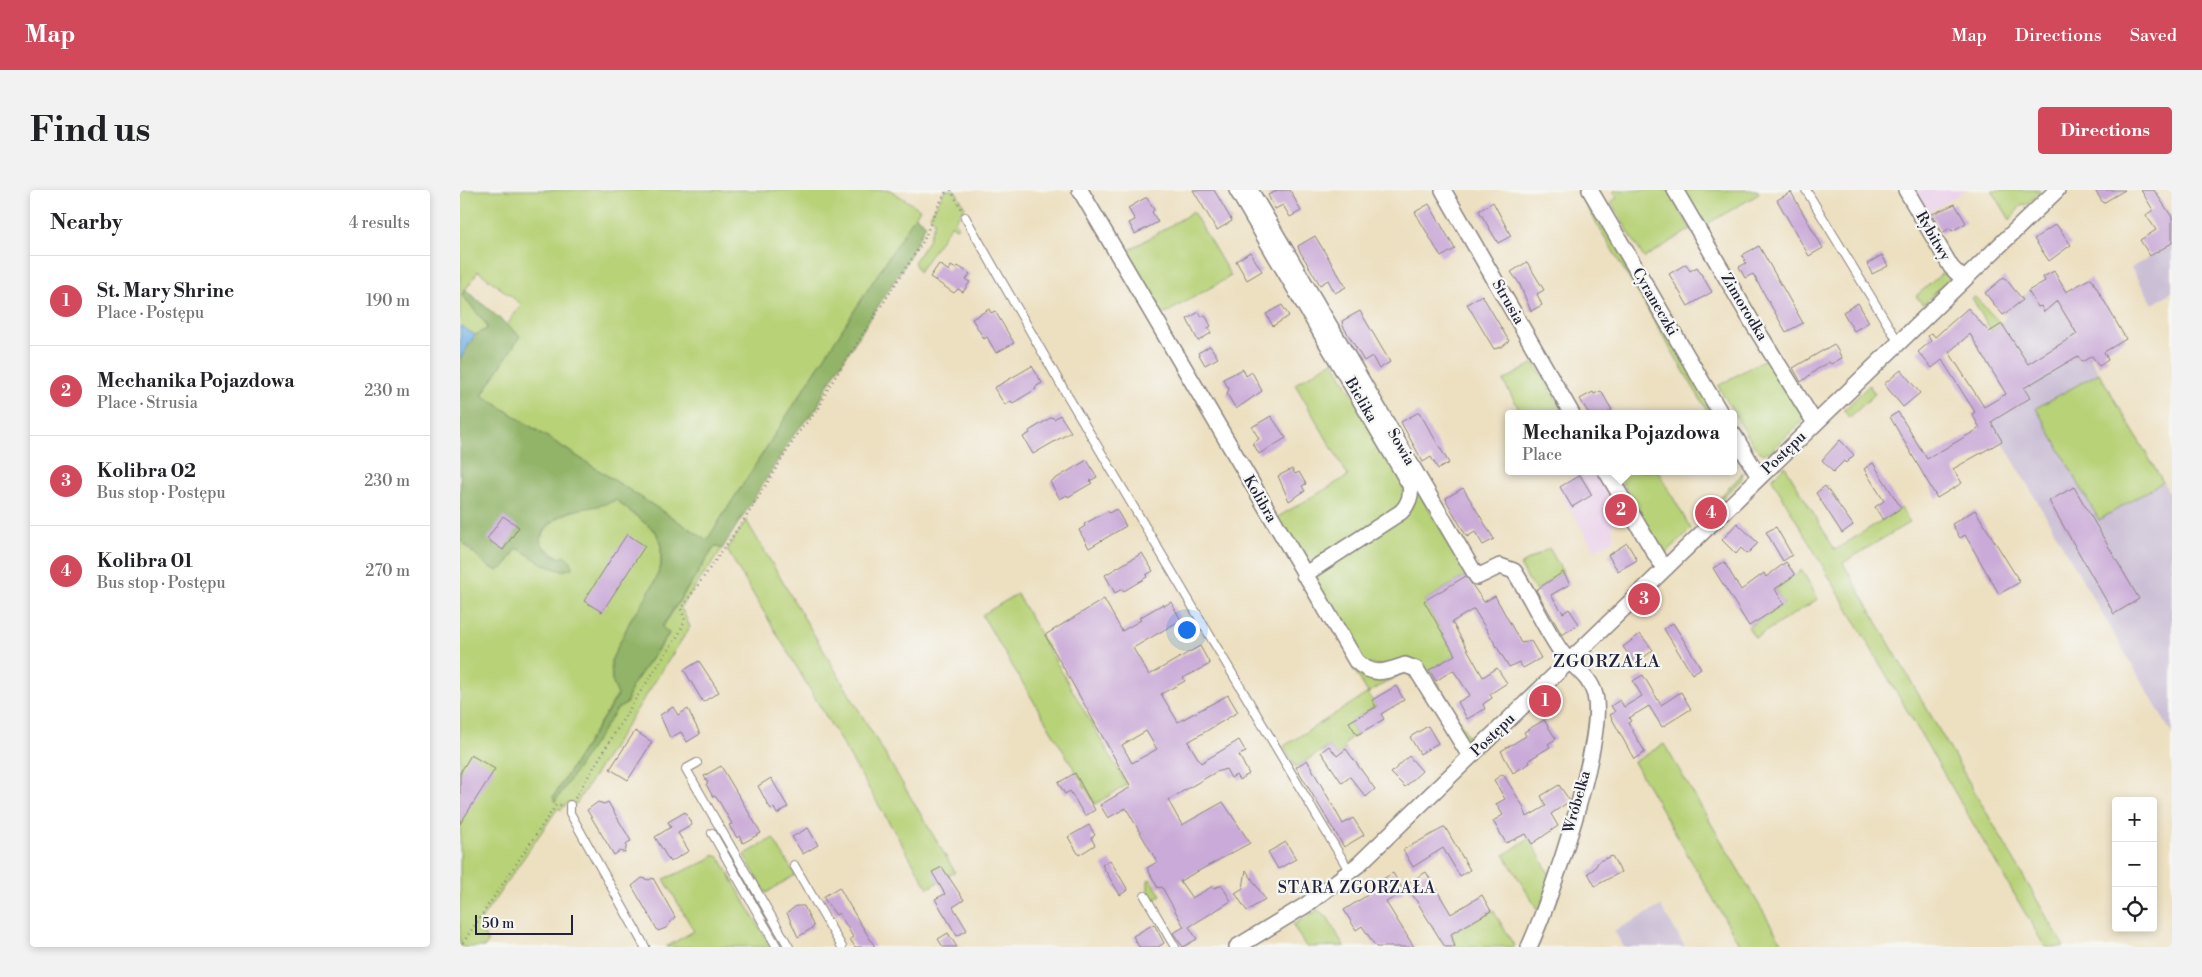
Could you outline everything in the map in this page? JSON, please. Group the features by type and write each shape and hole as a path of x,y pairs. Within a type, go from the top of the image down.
{"street":[{"name":"Kolibra","path":"1080,190 1356,661 1371,672 1385,672 1405,665 1416,669 1470,756"},
{"name":"Bielika","path":"1237,190 1401,469 1411,490 1408,502 1401,512 1304,575"},
{"name":"Sowia","path":"1250,190 1477,577 1498,567 1514,571 1559,648 1570,661"},
{"name":"Strusia","path":"1443,190 1570,410"},
{"name":"Cyraneczki","path":"1590,190 1719,410"},
{"name":"Zimorodka","path":"1675,190 1755,327 1815,423"},
{"name":"Rybitwy","path":"1906,190 1951,267 1964,280"},
{"name":"Postępu","path":"1237,947 1306,905 1350,872 2057,190"},
{"path":"1737,440 1759,477"},
{"path":"1608,475 1660,562 1666,568"},
{"name":"Wróbelka","path":"1529,947 1546,903 1583,789 1596,719 1596,702 1592,687 1582,672 1570,661"}],"lane":[{"path":"1806,190 1899,343"},
{"path":"965,217 1060,383 1350,872"},
{"path":"697,762 686,769 789,947"},
{"path":"570,805 570,813 645,947"},
{"path":"712,833 777,947"},
{"path":"794,865 842,947"},
{"path":"1144,896 1175,947"}],"path":[{"path":"460,947 556,805 570,805 635,700 680,634 685,620 681,609 746,517 798,433 819,408 828,388 924,240 934,214 949,190 965,217"}],"shaded area":[{"path":"1914,190 1967,190 1927,213"},
{"path":"2172,243 2172,292 2153,304 2131,268"},
{"path":"2045,281 2099,373 2036,408 2099,519 2163,482 2172,498 2172,734 1991,422 2030,398 1991,331 2002,324 2008,311 2020,301 2019,299"},
{"path":"1575,475 1601,475 1626,517 1612,525 1614,539 1595,551 1557,487"},
{"path":"1661,906 1685,947 1624,947 1614,931"}],"green space":[{"path":"460,190 890,190 920,209 707,540 482,395 520,336 507,325 521,304 478,271 462,295 487,325 487,329 475,335 460,325"},
{"path":"945,190 955,190 965,207 955,221 958,227 955,228 952,224 919,272 914,262 928,241 935,221 930,216"},
{"path":"1577,190 1584,190 1713,410 1707,410"},
{"path":"1616,190 1668,190 1691,229 1644,258 1611,202 1617,198 1613,192"},
{"path":"1679,190 1757,190 1759,194 1700,228"},
{"path":"1992,190 2039,190 2040,192 2026,205 2022,204 2010,220"},
{"path":"1193,212 1231,276 1166,313 1158,315 1121,255"},
{"path":"915,216 926,224 907,261 827,386 817,408 795,433 722,549 715,546 662,627 669,633 632,686 626,704 617,709 555,802 553,797 618,695 612,681 611,661 632,617 641,606 655,581 661,566 661,545 656,532 616,500 564,514 547,527 540,539 541,543 550,553 560,558 565,556 571,561 572,568 566,570 552,568 517,548 506,565 498,571 487,566 460,539 460,359 475,335 487,329 487,325 462,295 465,289 520,336 482,395 707,540"},
{"path":"1946,270 1950,278 1923,305 1916,296"},
{"path":"1975,297 2002,325 1991,331 1972,298"},
{"path":"1768,357 1805,418 1771,451 1762,454 1754,446 1737,418 1737,410 1732,410 1718,386"},
{"path":"1333,361 1405,486 1400,506 1306,565 1276,518 1348,476 1295,384"},
{"path":"1534,363 1563,410 1520,410 1503,381"},
{"path":"2099,373 2163,482 2099,520 2036,408"},
{"path":"1869,385 1875,394 1849,418 1844,410"},
{"path":"1785,466 1835,550 1901,508 1910,522 1843,563 2064,947 2045,947 1772,479"},
{"path":"1743,473 1741,480 1695,523"},
{"path":"1617,475 1660,475 1691,529 1665,554"},
{"path":"1417,488 1467,575 1424,601 1455,655 1430,670 1471,741 1469,742 1466,740 1433,680 1416,662 1407,658 1389,666 1365,664 1317,586 1316,576 1319,570 1410,509"},
{"path":"616,500 656,532 661,545 661,566 641,606 632,617 611,661 612,681 618,694 553,797 555,801 617,709 626,704 632,686 669,634 662,628 716,545 722,549 680,608 690,627 576,804 567,803 561,810 558,808 478,924 488,942 485,947 460,947 460,539 471,552 506,565 517,548 524,552 560,558 541,545 540,539 546,529 562,515"},
{"path":"746,520 955,872 928,888 727,550"},
{"path":"1549,548 1563,572 1535,591 1520,565"},
{"path":"1802,570 1818,599 1755,638 1748,627 1784,604 1775,589"},
{"path":"1017,594 1127,785 1095,804 982,615"},
{"path":"1353,668 1367,676 1378,679 1404,672 1368,693"},
{"path":"1368,693 1376,706 1349,722 1357,735 1349,739 1344,746 1346,749 1337,756 1329,746 1296,767 1284,746"},
{"path":"1664,744 1784,947 1741,947 1634,762"},
{"path":"773,838 795,875 766,893 744,855"},
{"path":"1529,838 1551,877 1539,912 1504,855"},
{"path":"713,855 719,857 771,947 666,947 694,931 664,879 705,862"},
{"path":"1150,879 1161,895 1153,901 1148,893 1148,880"},
{"path":"1318,910 1328,918 1344,946 1306,947 1293,925"},
{"path":"1493,910 1515,947 1455,947 1451,934"}],"water":[{"path":"460,325 475,335 460,359"}],"building":[{"path":"1193,190 1214,190 1232,221 1217,230"},
{"path":"1278,190 1290,190 1301,211 1290,217 1283,205 1275,209 1268,195"},
{"path":"2095,190 2125,190 2103,203"},
{"path":"2141,190 2154,190 2172,217 2172,243 2150,256 2140,240 2156,230 2146,215 2153,210"},
{"path":"1791,192 1823,248 1809,256 1777,200"},
{"path":"1147,198 1154,210 1152,212 1158,222 1135,234 1129,223 1135,220 1128,208"},
{"path":"1493,202 1511,236 1498,243 1479,211"},
{"path":"1429,204 1455,249 1441,257 1415,212"},
{"path":"1955,204 1966,223 1952,231 1950,228 1942,233 1932,214"},
{"path":"2056,224 2071,245 2049,261 2034,239"},
{"path":"1315,236 1346,287 1335,293 1328,280 1320,285 1299,250 1298,246"},
{"path":"1759,246 1803,323 1786,332 1753,274 1745,278 1739,267 1746,263 1742,255"},
{"path":"1250,252 1262,271 1247,280 1236,261"},
{"path":"1882,255 1888,266 1872,274 1867,264"},
{"path":"1527,262 1544,290 1537,294 1542,305 1531,311 1519,283 1511,272"},
{"path":"939,264 949,271 951,266 956,269 958,266 970,274 966,280 970,282 963,292 958,289 954,293 930,277"},
{"path":"1686,264 1690,271 1697,267 1712,292 1688,306 1669,274"},
{"path":"2054,271 2066,292 2091,278 2126,339 2104,352 2108,360 2099,366 2092,356 2082,362 2078,356 2024,388 2030,398 1991,422 2002,441 1953,469 1962,483 1937,498 1890,417 1898,412 1927,459 1980,428 1972,414 1975,412 1942,360 1932,368 1918,352 1931,341 1928,336 1932,333 1935,337 1968,308 1989,332 2002,324 2028,364 2077,334 2057,301 2044,312 2041,306 2038,307 2028,291 2045,281 2043,277","holes":["1970,334 2006,394 1984,407 1949,352"]},
{"path":"2004,277 2023,300 2003,315 1985,293"},
{"path":"1482,295 1509,341 1502,347 1494,349 1467,304"},
{"path":"1858,303 1869,322 1854,331 1843,312"},
{"path":"1282,305 1289,316 1273,326 1266,314"},
{"path":"989,309 991,313 995,311 1014,343 996,353 987,337 984,339 972,319"},
{"path":"1360,311 1390,362 1379,369 1372,356 1364,361 1343,326 1342,321"},
{"path":"1199,312 1202,317 1205,315 1211,326 1208,328 1211,333 1198,341 1187,319"},
{"path":"1834,344 1842,358 1820,367 1801,382 1793,368"},
{"path":"1210,346 1218,358 1205,365 1198,353"},
{"path":"1032,366 1042,383 1035,387 1036,389 1013,403 1011,401 1005,405 994,388"},
{"path":"1243,369 1246,376 1252,372 1262,391 1236,409 1227,394 1229,389 1223,379"},
{"path":"1901,370 1920,393 1903,407 1884,384"},
{"path":"1601,391 1612,410 1587,410 1580,399 1593,392 1594,394"},
{"path":"1419,412 1449,463 1438,469 1431,457 1423,462 1401,422"},
{"path":"1060,415 1071,432 1033,454 1023,437 1030,433 1029,431 1052,417 1054,419"},
{"path":"1271,416 1286,438 1259,454 1253,443 1259,439 1252,427"},
{"path":"1840,440 1854,455 1846,463 1844,461 1833,472 1822,460"},
{"path":"1087,460 1097,477 1090,481 1092,483 1068,497 1067,495 1060,499 1050,482"},
{"path":"1873,463 1901,508 1883,520 1875,507 1884,501 1864,469"},
{"path":"1292,469 1295,474 1299,472 1306,484 1302,486 1305,491 1289,501 1278,476"},
{"path":"1580,475 1592,495 1572,507 1560,487"},
{"path":"1825,486 1853,525 1842,533 1816,493"},
{"path":"2074,487 2139,599 2114,614 2049,501"},
{"path":"1463,488 1494,539 1483,545 1475,532 1467,537 1447,502 1446,498"},
{"path":"1614,502 1623,519 1617,523 1608,505"},
{"path":"1116,509 1126,526 1089,548 1079,530 1085,526 1084,524 1108,511 1109,513"},
{"path":"1975,510 2020,582 1999,594 1965,535 1960,538 1952,524"},
{"path":"503,516 519,527 503,550 487,539"},
{"path":"1737,523 1758,543 1747,554 1741,548 1736,554 1722,540"},
{"path":"1776,527 1792,555 1783,561 1766,532"},
{"path":"627,534 645,546 602,612 584,601"},
{"path":"1627,543 1637,560 1618,571 1608,555"},
{"path":"1142,553 1153,571 1146,575 1147,577 1124,591 1122,589 1115,593 1105,575"},
{"path":"1724,562 1741,590 1764,573 1766,577 1786,562 1795,575 1775,589 1784,604 1749,626 1713,568"},
{"path":"1563,572 1570,584 1551,595 1563,613 1569,609 1579,624 1562,635 1536,590"},
{"path":"1466,576 1484,602 1495,596 1521,643 1531,641 1541,658 1523,668 1519,662 1509,667 1474,609 1452,622 1483,677 1497,668 1507,683 1490,694 1492,698 1483,704 1485,709 1467,719 1458,702 1470,695 1453,670 1436,681 1429,670 1455,655 1424,601"},
{"path":"1104,599 1122,631 1141,620 1139,618 1163,604 1164,606 1171,602 1181,620 1133,648 1149,675 1200,646 1210,664 1183,678 1185,681 1161,694 1178,722 1228,695 1238,712 1188,742 1201,763 1239,740 1246,752 1239,755 1249,774 1239,780 1236,775 1231,778 1226,769 1216,772 1168,800 1182,825 1223,802 1250,843 1180,881 1192,898 1213,886 1214,888 1222,886 1231,901 1189,927 1197,939 1183,947 1173,933 1184,927 1162,887 1158,888 1147,868 1157,862 1126,808 1108,818 1100,805 1131,787 1045,635","holes":["1146,731 1157,749 1132,763 1122,745"]},
{"path":"1673,623 1701,668 1692,674 1664,629"},
{"path":"1640,634 1653,650 1636,664 1623,647"},
{"path":"699,661 719,692 703,702 684,670"},
{"path":"1643,675 1661,705 1681,692 1691,709 1662,727 1649,706 1629,718 1631,721 1628,723 1645,752 1634,759 1610,715 1615,712 1611,706 1620,700 1624,707 1642,696 1633,681"},
{"path":"1396,686 1404,700 1381,714 1384,719 1357,735 1349,722 1376,707 1372,700"},
{"path":"673,707 678,715 688,709 700,734 687,742 681,732 670,738 660,715"},
{"path":"1544,720 1556,739 1548,744 1550,747 1529,760 1530,763 1513,773 1501,751 1526,736 1524,732"},
{"path":"1428,726 1438,743 1420,754 1410,737"},
{"path":"635,731 652,742 628,780 610,769"},
{"path":"1329,746 1337,756 1346,749 1375,789 1366,797 1350,777 1342,783 1321,752"},
{"path":"471,755 495,769 460,824 460,773"},
{"path":"1409,756 1422,771 1405,787 1391,773"},
{"path":"1307,760 1343,824 1353,818 1364,835 1344,847 1296,767"},
{"path":"721,766 761,833 743,843 739,836 737,838 729,825 732,824 720,803 715,796 713,797 706,784 708,783 704,776"},
{"path":"1075,773 1095,810 1085,816 1070,791 1065,794 1058,783"},
{"path":"1503,774 1523,806 1527,817 1546,806 1541,796 1559,785 1570,801 1551,814 1558,826 1532,844 1526,834 1506,843 1493,821 1503,815 1496,804 1505,799 1494,780"},
{"path":"771,778 788,807 777,814 774,808 771,809 758,786"},
{"path":"598,802 604,804 608,802 631,841 627,843 625,853 620,851 614,855 587,810"},
{"path":"685,812 692,825 678,833 689,851 670,862 655,837 671,827 668,822"},
{"path":"1089,825 1095,835 1091,838 1095,845 1079,855 1068,837"},
{"path":"1445,827 1470,870 1460,876 1443,848 1413,867 1403,850"},
{"path":"808,828 818,845 803,854 792,837"},
{"path":"1286,842 1296,859 1278,869 1268,852"},
{"path":"1612,856 1621,872 1595,886 1588,873 1594,869 1599,861"},
{"path":"1110,860 1128,890 1120,895 1102,865"},
{"path":"942,867 964,900 953,907 967,930 957,936 935,899 945,894 932,872"},
{"path":"1246,870 1265,899 1247,911 1235,893 1243,888"},
{"path":"1426,872 1451,914 1482,895 1491,911 1451,934 1455,947 1445,947 1406,884"},
{"path":"1393,873 1404,892 1386,902 1414,947 1376,947 1362,926 1356,930 1344,910 1374,891 1371,886"},
{"path":"642,878 649,880 653,878 675,917 666,928 658,931 632,886"},
{"path":"839,887 875,947 855,947 850,939 853,937 839,913 836,915 823,897"},
{"path":"796,906 804,906 814,927 798,937 787,913"},
{"path":"1154,924 1164,943 1158,947 1139,947 1133,936"},
{"path":"948,933 957,947 943,947 938,939"}],"place":[{"name":"Mechanika Pojazdowa","path":"1621,510"},
{"name":"Kolibra 01","path":"1711,513"},
{"name":"Kolibra 02","path":"1644,599"},
{"name":"St. Mary Shrine","path":"1545,701"}],"district":[{"name":"ZGORZAŁA","path":"1607,661"},
{"name":"STARA ZGORZAŁA","path":"1357,888"}]}
